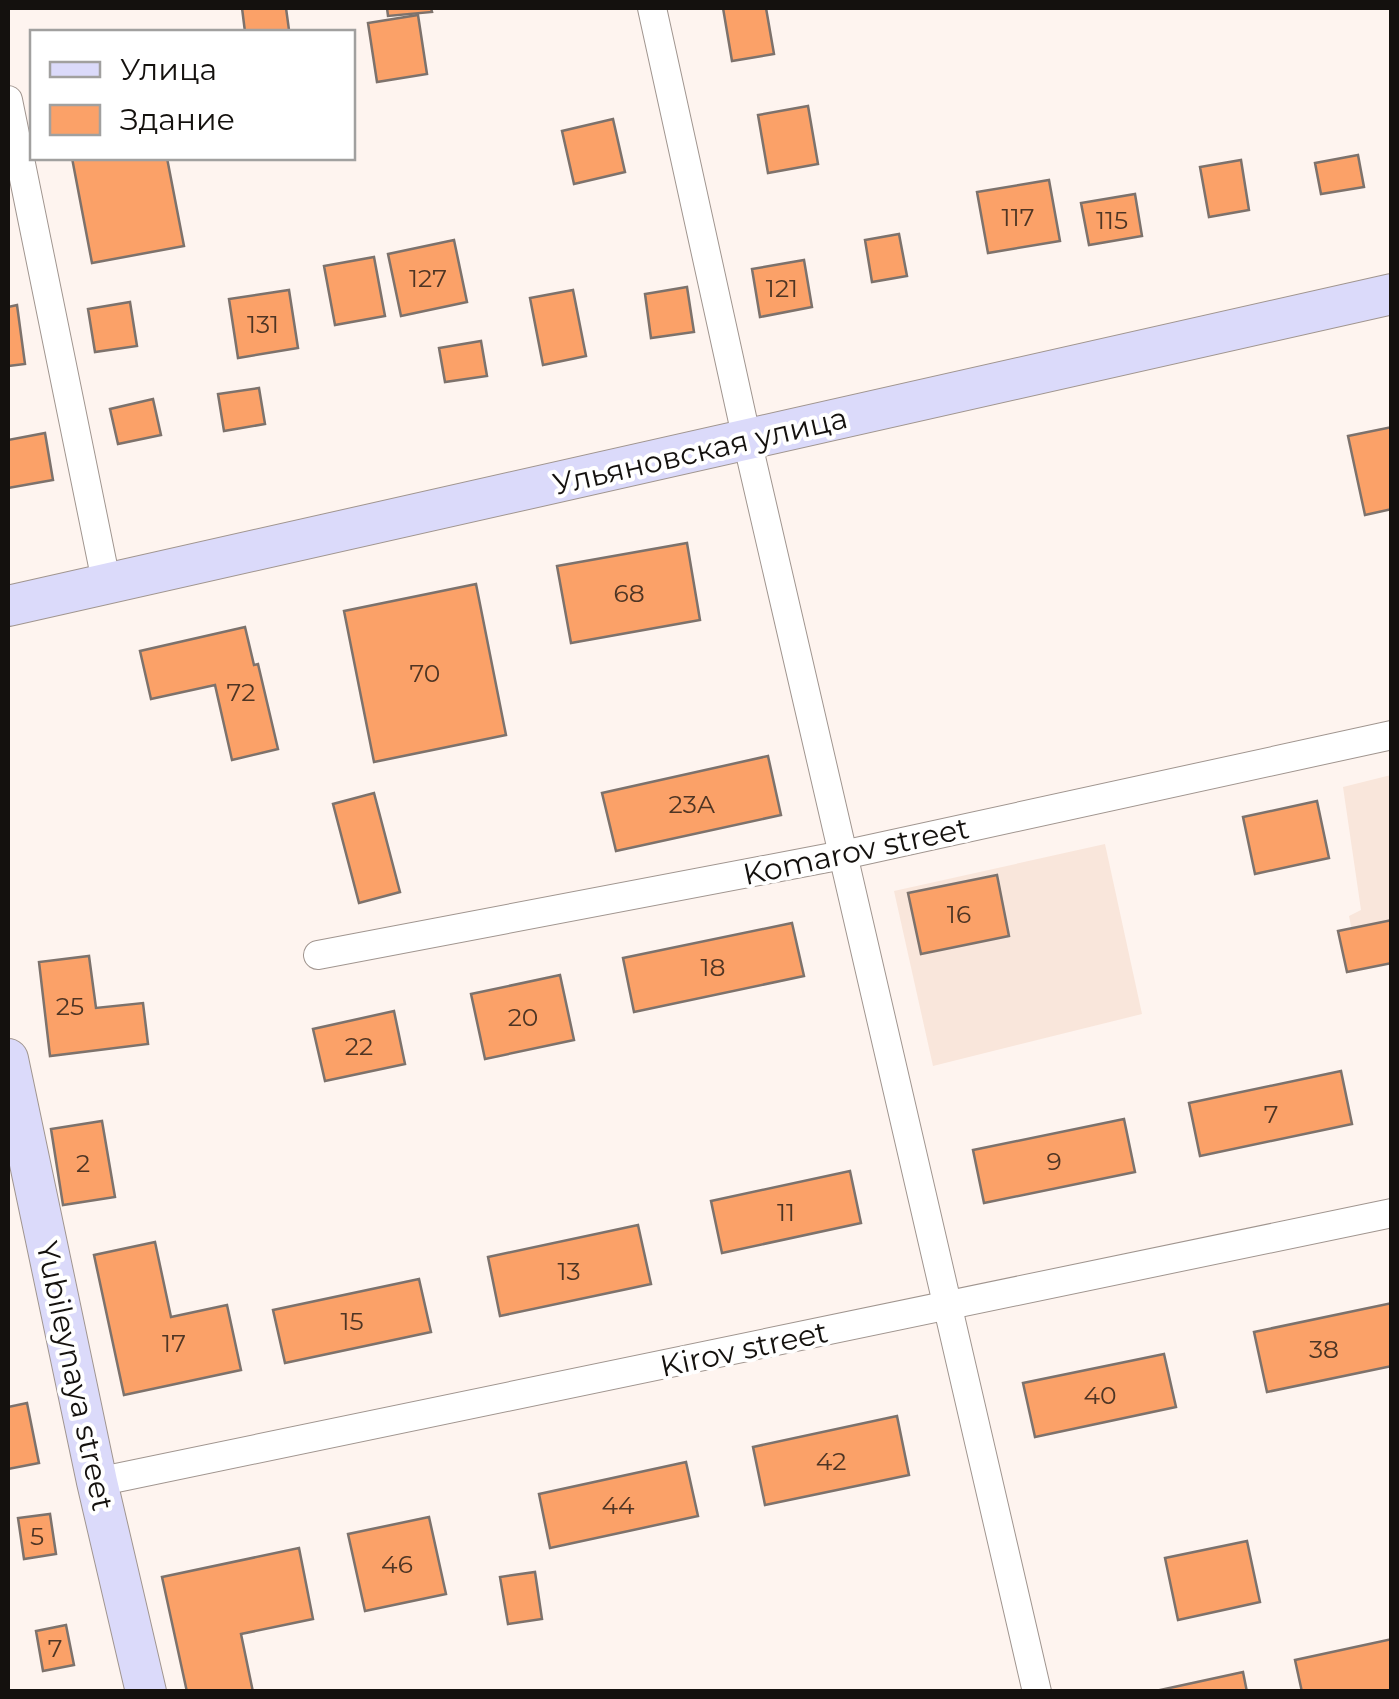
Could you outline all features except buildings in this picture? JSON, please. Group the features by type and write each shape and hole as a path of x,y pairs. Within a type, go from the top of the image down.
{"street":[{"path":"652,8 747,440 1037,1692"},
{"path":"8,100 107,586"},
{"name":"Ульяновская улица","path":"8,606 1392,294"},
{"name":"Komarov street","path":"318,955 843,856 1392,734"},
{"name":"Yubileynaya street","path":"8,1059 97,1482 146,1692"},
{"name":"Kirov street","path":"97,1482 1392,1212"}],"shaded area":[{"path":"1391,775 1391,964 1360,970 1349,916 1361,910 1343,787"},
{"path":"1105,844 1142,1014 933,1066 894,891"}]}
